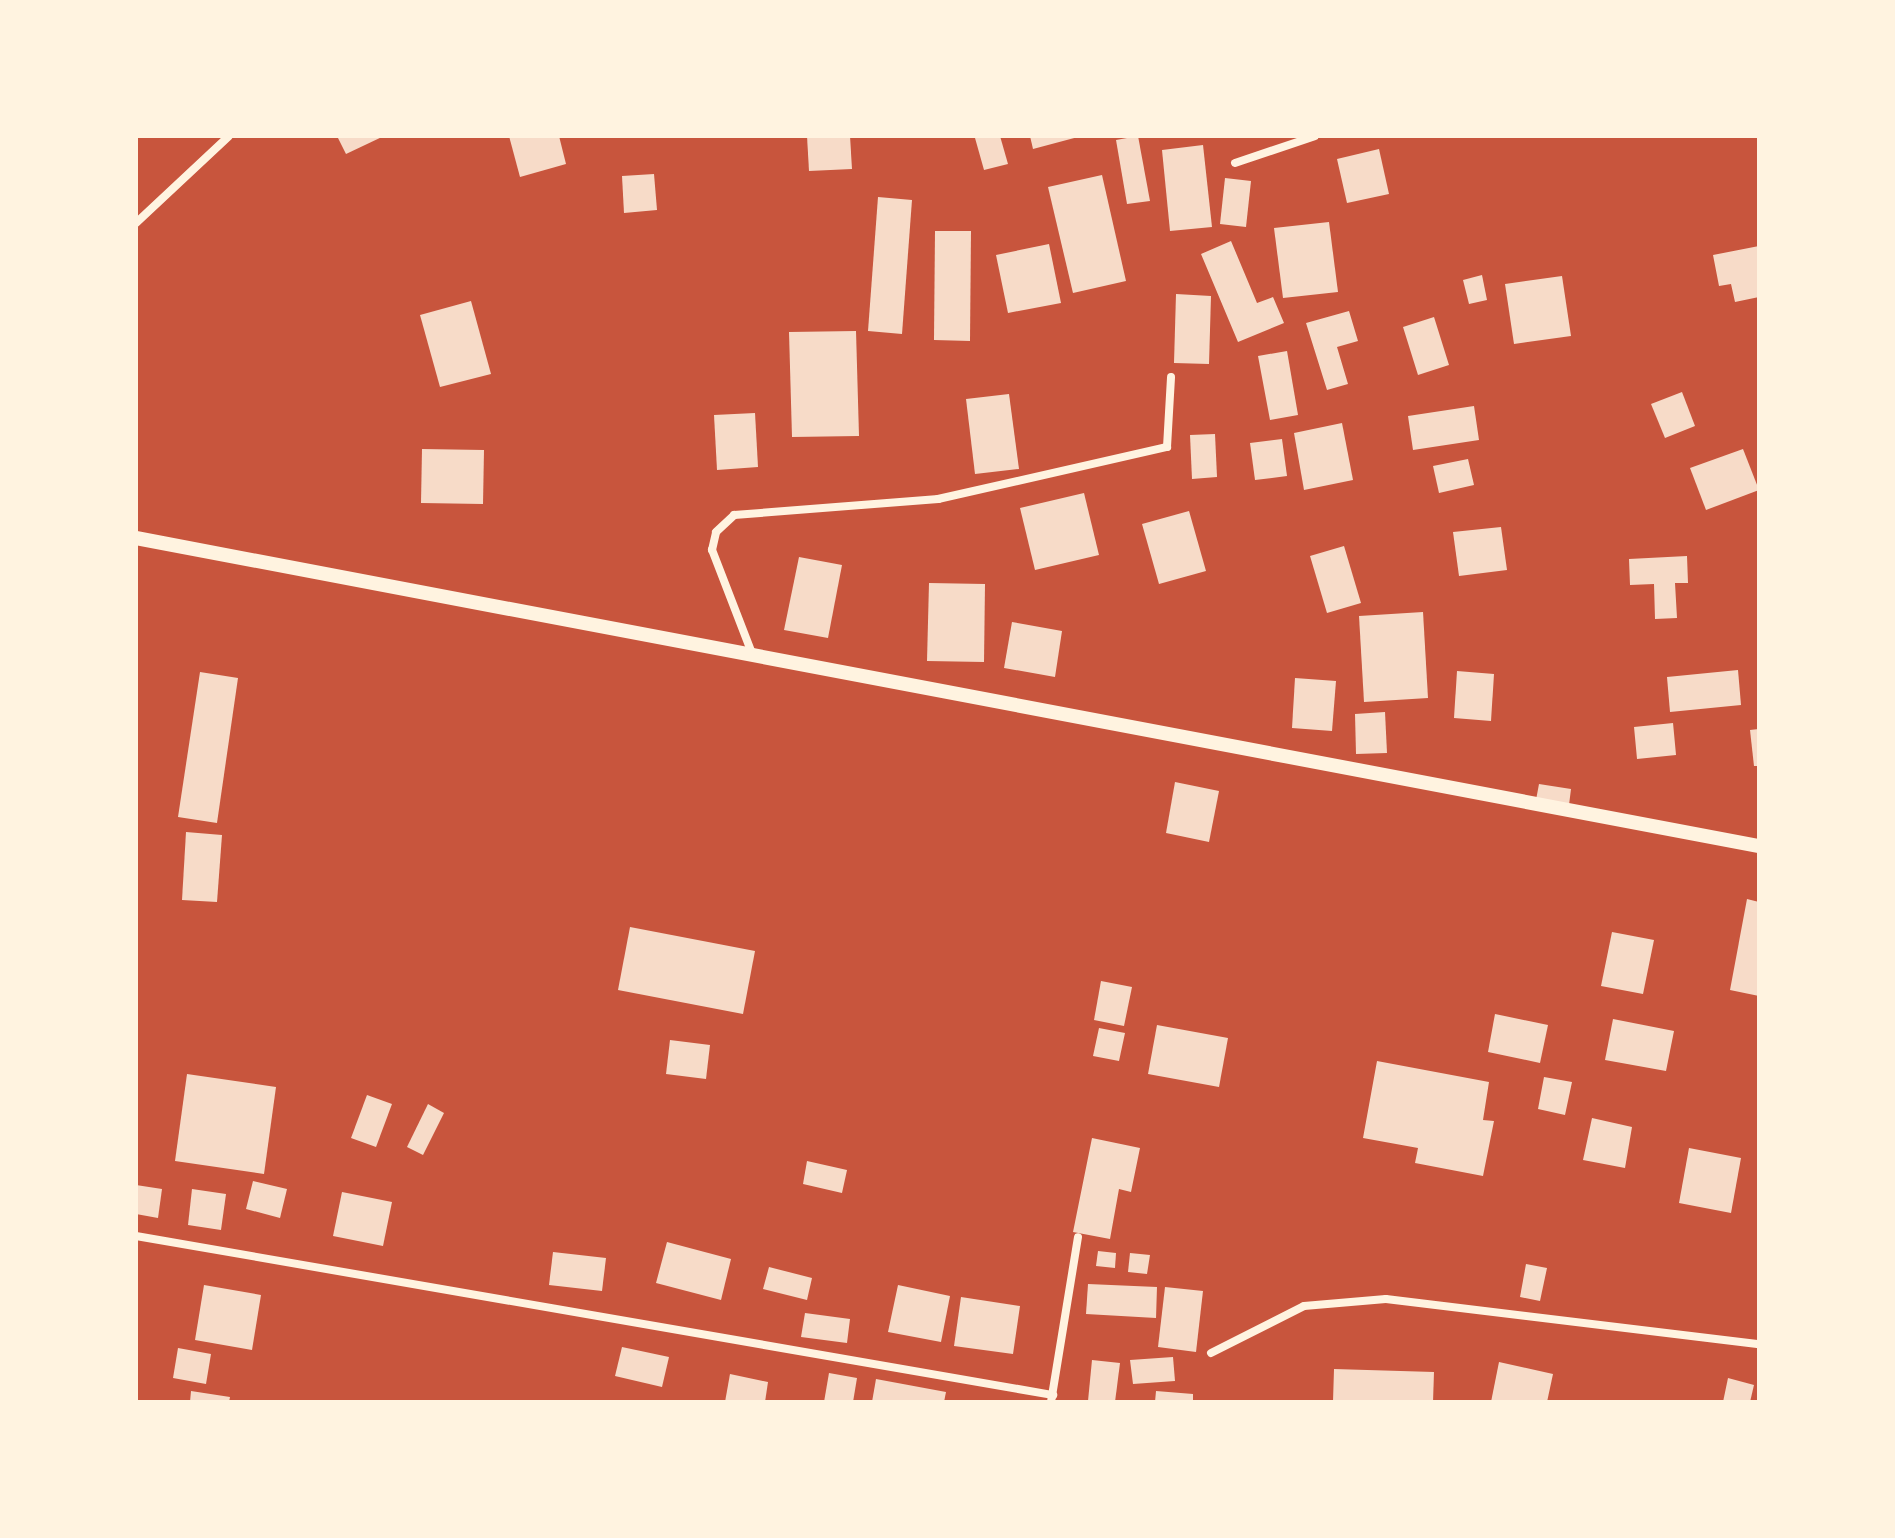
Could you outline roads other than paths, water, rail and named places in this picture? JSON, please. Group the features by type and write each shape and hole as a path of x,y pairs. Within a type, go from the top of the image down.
{"street":[{"path":"136,223 229,136"},
{"path":"1235,163 1315,136"},
{"path":"753,656 712,550 716,532 734,515 938,499 1167,447 1171,377"},
{"path":"136,538 1759,846"},
{"path":"136,1236 1052,1398 1078,1237"},
{"path":"1211,1353 1304,1306 1386,1299 1759,1344"}]}
